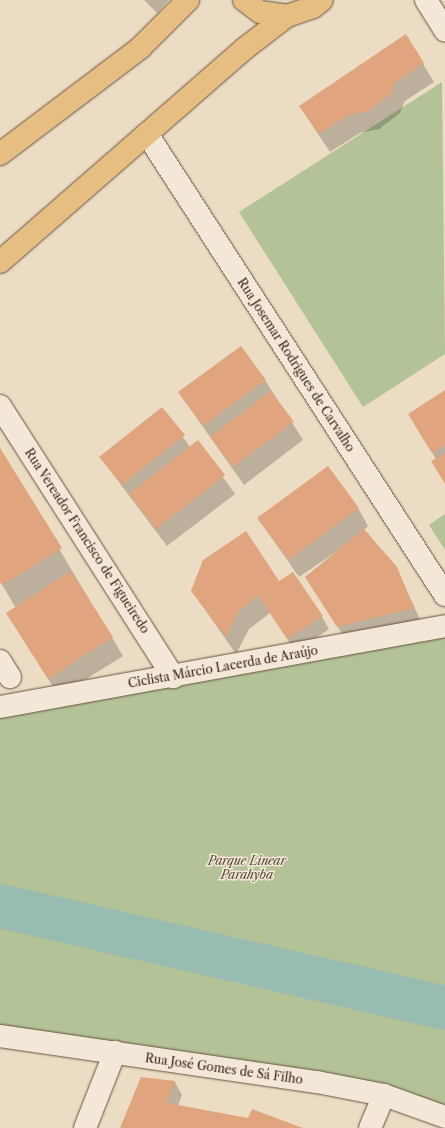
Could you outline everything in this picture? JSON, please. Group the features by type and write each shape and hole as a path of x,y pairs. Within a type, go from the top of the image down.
{"main road":[{"path":"0,154 140,48 188,0"},
{"path":"244,0 260,12 287,16"},
{"path":"0,262 147,134 287,16 314,7 322,0"}],"street":[{"path":"426,0 445,30"},
{"name":"Rua Josemar Rodrigues de Carvalho","path":"147,134 445,595"},
{"name":"Rua Vereador Francisco de Figueiredo","path":"0,406 173,677"},
{"name":"Ciclista Márcio Lacerda de Araújo","path":"0,707 173,677 445,626"},
{"name":"Rua José Gomes de Sá Filho","path":"0,1036 115,1052 384,1095 445,1117"},
{"path":"85,1128 115,1052"},
{"path":"370,1128 384,1095"}],"green space":[{"path":"442,82 445,354 363,407 239,212"},
{"path":"445,514 445,550 429,525"},
{"name":"Parque Linear Parahyba","path":"445,630 445,1123 390,1100 0,1030 0,712"}],"building":[{"path":"406,34 424,63 395,83 390,95 368,111 349,115 319,134 299,106"},
{"path":"241,346 266,380 203,426 178,392"},
{"path":"445,390 445,445 432,453 408,414"},
{"path":"271,391 294,422 233,467 210,437"},
{"path":"162,407 185,435 122,485 99,457"},
{"path":"198,440 225,475 156,529 129,494"},
{"path":"0,448 62,548 2,585 0,582"},
{"path":"445,453 445,484 431,461"},
{"path":"328,466 359,508 288,560 257,518"},
{"path":"364,529 397,567 414,608 337,627 305,577"},
{"path":"246,531 279,581 293,572 323,616 287,639 258,595 239,611 226,637 191,591 203,560"},
{"path":"71,571 113,637 48,679 6,613"},
{"path":"141,1077 175,1081 167,1103 248,1118 252,1109 303,1128 120,1128"}],"waterway":[{"path":"0,906 445,1008"}]}
